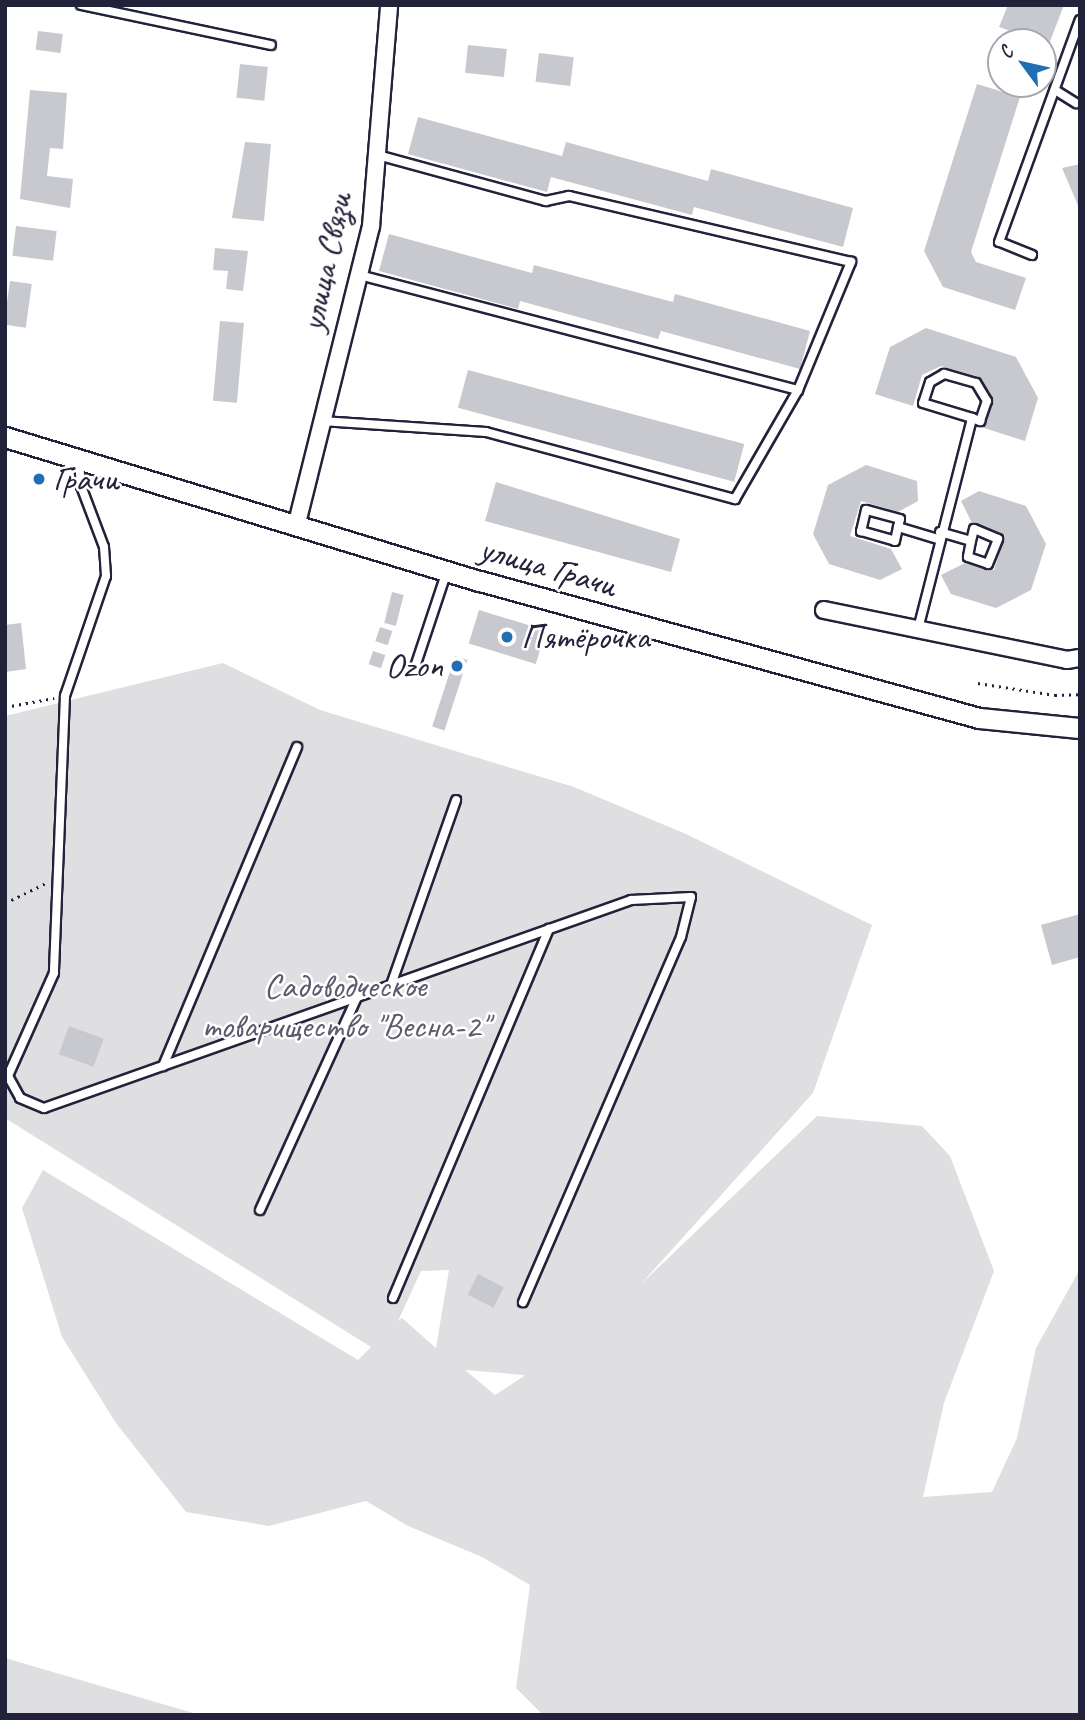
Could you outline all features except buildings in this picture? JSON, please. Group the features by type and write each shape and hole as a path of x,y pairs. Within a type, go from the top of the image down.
{"street":[{"name":"улица Связи","path":"296,527 371,226 389,5"},
{"name":"улица Грачи","path":"5,437 447,571 979,718 1080,729"},
{"path":"824,610 917,632 1067,660 1080,658"}],"lane":[{"path":"81,5 271,45"},
{"path":"1057,84 1080,20"},
{"path":"1057,91 1078,102 1080,113"},
{"path":"1032,256 999,242 1052,98"},
{"path":"322,421 486,432 735,499 798,390 851,262 569,196 546,201 377,155"},
{"path":"359,275 798,390"},
{"path":"944,374 976,383 986,401 980,421 972,418 923,403 930,382 944,374"},
{"path":"917,632 939,536 972,418"},
{"path":"79,459 81,486 104,547 106,576 65,696 54,973 8,1076 20,1098 44,1108 631,900 691,897 681,937 523,1302"},
{"path":"866,510 900,519 898,527 895,541 861,531 866,510"},
{"path":"898,527 971,541"},
{"path":"974,529 998,539 988,564 968,557 971,541 974,529"},
{"path":"414,670 447,571"},
{"path":"163,1066 296,747"},
{"path":"391,985 456,800"},
{"path":"393,1298 549,929"},
{"path":"260,1210 356,997"}],"path":[{"path":"978,683 1055,695 1080,694"},
{"path":"5,707 65,696"},
{"path":"5,903 57,877"}],"green space":[{"name":"Садоводческое товарищество \"Весна-2\"","path":"223,663 320,710 574,787 686,834 872,925 813,1093 640,1285 817,1116 922,1126 950,1156 994,1271 944,1403 923,1497 992,1492 1017,1438 1036,1348 1080,1269 1080,1715 543,1715 516,1688 530,1585 482,1557 408,1526 366,1501 269,1526 186,1512 116,1423 62,1337 22,1208 43,1170 358,1360 371,1347 5,1118 5,716","holes":["449,1270 436,1348 402,1318 398,1321 421,1271","465,1370 524,1375 524,1376 495,1395"]},
{"path":"5,1658 200,1715 5,1715"}],"place":[{"name":"Грачи","path":"39,479"},
{"name":"Пятёрочка","path":"507,637"},
{"name":"Ozon","path":"457,666"}]}
